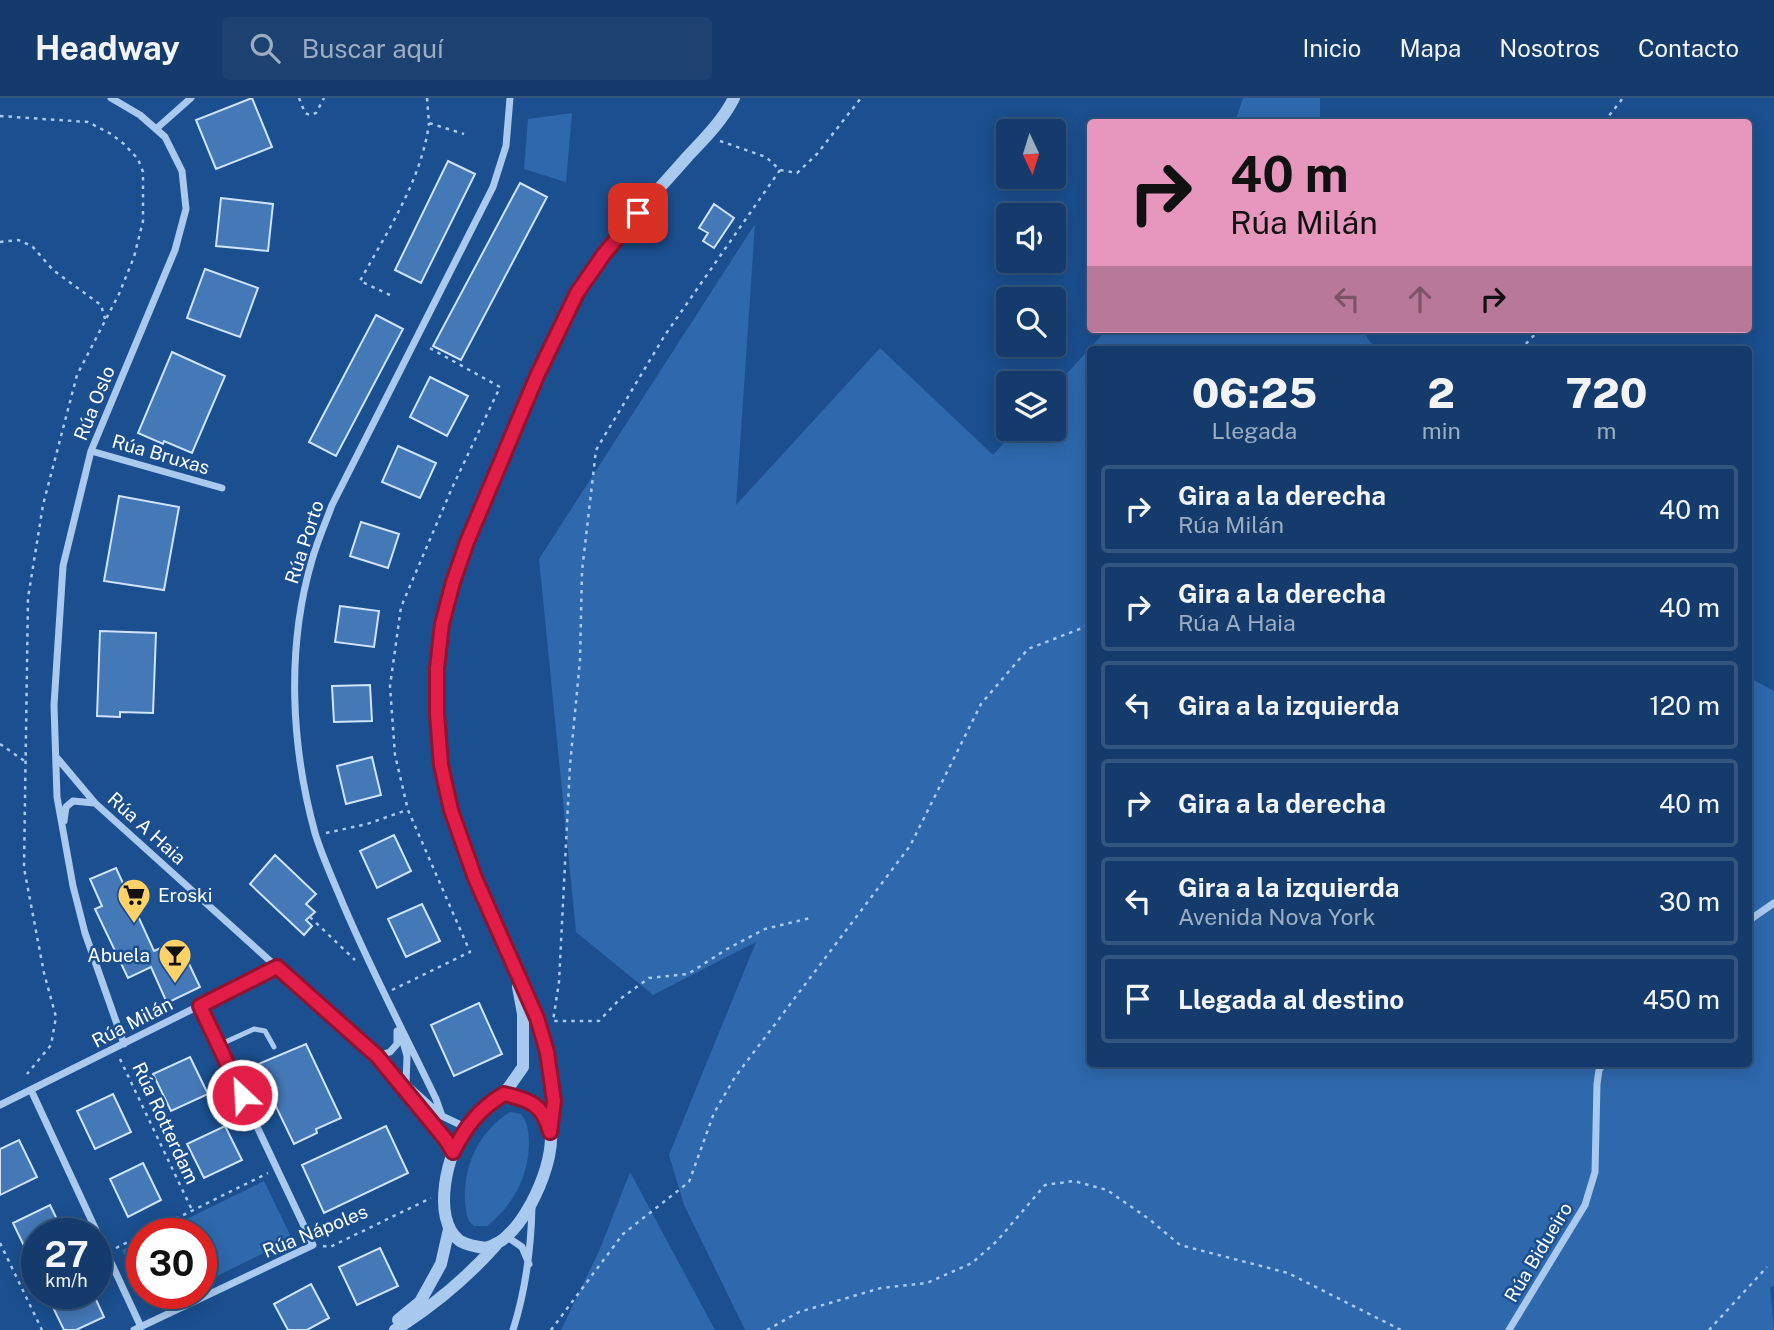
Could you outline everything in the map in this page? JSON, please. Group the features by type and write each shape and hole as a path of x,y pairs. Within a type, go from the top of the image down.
{"street":[{"name":"Rúa Oslo","path":"111,98 140,114 164,137 182,171 186,209 174,250 91,451 63,566 54,705 57,797 85,933 124,1044"},
{"path":"156,129 191,98"},
{"name":"Rúa Porto","path":"442,1116 351,924 316,836 302,772 295,705 298,638 312,561 331,505 493,187 506,146 510,98"},
{"path":"395,1330 442,1298 519,1224 532,1203 548,1162 554,1101 547,1052 537,1018 475,878 451,810 441,765 437,668 442,624 453,582 467,542 537,376 577,293 621,232 708,134 734,98"},
{"name":"Rúa Bruxas","path":"91,451 222,488"},
{"name":"Rúa A Haia","path":"57,758 95,803 442,1116 465,1127"},
{"path":"64,835 66,807 73,801 95,803"},
{"path":"1752,917 1774,903"},
{"name":"Rúa Milán","path":"0,1105 277,967"},
{"path":"387,1330 420,1301 441,1264 449,1228 443,1195 446,1172 465,1127 490,1102 504,1094 523,1067 523,1014 515,969"},
{"path":"200,1006 313,1245"},
{"path":"377,1056 390,1052 397,1044 396,1017"},
{"name":"Rúa Porto","path":"396,1017 407,1056 406,1083"},
{"name":"Rúa A Haia","path":"377,1056 453,1152"},
{"name":"Rúa Bidueiro","path":"1509,1330 1585,1205 1595,1172 1597,1084 1601,1067"},
{"name":"Rúa A Haia","path":"406,1083 410,1098"},
{"path":"31,1090 91,1218"},
{"path":"504,1094 534,1104 546,1116 550,1132"},
{"path":"513,1330 523,1298 529,1264 532,1203"},
{"path":"449,1228 461,1241 474,1246 486,1248 502,1240 522,1247 529,1264"},
{"name":"Rúa Nápoles","path":"137,1329 313,1245"},
{"path":"112,1266 137,1329"}],"lane":[{"path":"219,1045 254,1029 265,1031 274,1047"}],"path":[{"path":"299,98 305,113 310,115 316,113 324,98"},
{"path":"390,295 360,281 426,148 429,124 427,98"},
{"path":"708,134 765,157 780,170 797,173 817,154 861,98"},
{"path":"1606,119 1623,98"},
{"path":"429,124 464,134"},
{"path":"780,170 665,335 596,450 582,570 580,660 569,778 559,982 553,1021 599,1021 620,999 649,978 688,974 765,929 810,918"},
{"path":"0,242 18,240 32,246 53,270 101,305 105,319"},
{"path":"1524,346 1536,333"},
{"path":"551,1330 623,1234 689,1182 714,1113 735,1077 910,846 981,704 1028,649 1087,626"},
{"path":"0,744 26,762"},
{"path":"316,836 367,824 408,810"},
{"path":"310,916 354,958 359,968"},
{"name":"Rúa Rotterdam","path":"115,1048 192,1210"},
{"path":"176,1218 277,1169"},
{"path":"767,1330 799,1312 881,1289 927,1283 971,1263 997,1241 1045,1185 1074,1181 1107,1190 1149,1219 1180,1245 1288,1273 1401,1330"},
{"name":"Rúa Nápoles","path":"313,1245 330,1247 432,1197"},
{"path":"0,1243 42,1330"},
{"path":"1709,1330 1767,1267"}],"shaded area":[{"path":"1243,98 1320,98 1320,119 1236,119"},
{"path":"572,113 566,182 524,169 528,119"},
{"path":"755,224 736,505 880,348 993,455 1006,441 1066,441 1066,375 1087,351 1087,1067 1752,1067 1752,679 1774,691 1774,1286 1770,1287 1774,1330 745,1330 684,1205 669,1155 756,942 653,995 576,932 539,559"},
{"path":"1103,333 1365,333 1374,346 1092,346"},
{"path":"510,1112 521,1114 527,1125 529,1145 526,1169 511,1200 496,1218 487,1226 474,1226 468,1218 465,1202 470,1163 482,1139"},
{"path":"630,1172 715,1330 561,1330 600,1249"},
{"path":"264,1181 292,1239 217,1276 217,1218 189,1218"}],"building":[{"path":"252,98 272,147 216,169 196,120"},
{"path":"448,161 475,174 421,283 395,270"},
{"path":"520,183 547,197 461,360 433,346"},
{"path":"221,198 273,204 268,251 216,246"},
{"path":"714,204 734,218 714,248 703,241 708,233 699,228"},
{"path":"205,269 258,288 240,337 187,318"},
{"path":"376,315 403,329 336,456 309,442"},
{"path":"172,352 225,376 192,453 138,433"},
{"path":"430,377 468,396 447,436 410,417"},
{"path":"398,446 436,463 420,498 382,482"},
{"path":"119,496 179,507 164,590 104,581"},
{"path":"361,522 399,534 388,568 350,556"},
{"path":"340,606 379,611 374,647 335,642"},
{"path":"100,631 156,633 153,713 120,712 120,717 97,716"},
{"path":"370,685 372,721 334,722 332,686"},
{"path":"372,757 381,795 346,804 337,766"},
{"path":"394,835 411,871 377,888 360,851"},
{"path":"275,855 316,894 306,904 315,912 306,920 312,926 304,935 250,884"},
{"path":"116,868 154,951 172,943 177,954 183,951 200,987 167,1003 151,967 128,978 95,909 102,906 90,879"},
{"path":"422,904 440,941 406,957 388,919"},
{"path":"479,1003 502,1054 454,1076 431,1025"},
{"path":"306,1044 341,1118 316,1129 317,1133 294,1144 256,1065"},
{"path":"190,1057 208,1094 171,1111 153,1074"},
{"path":"113,1094 131,1132 95,1149 77,1111"},
{"path":"225,1126 242,1160 204,1178 187,1144"},
{"path":"386,1126 408,1173 324,1213 302,1165"},
{"path":"19,1140 37,1177 0,1195 0,1149"},
{"path":"143,1163 161,1200 128,1217 110,1179"},
{"path":"50,1205 56,1218 23,1218"},
{"path":"21,1219 21,1240 13,1223"},
{"path":"380,1248 398,1286 357,1305 339,1267"},
{"path":"311,1284 329,1318 307,1330 288,1330 274,1304"},
{"path":"54,1309 100,1309 104,1317 76,1330 64,1330"}],"place":[{"name":"Eroski","path":"134,925"},
{"name":"Abuela","path":"175,985"}],"route":[{"path":"242,1095 200,1006 277,967 377,1056 453,1152 471,1119 504,1094 534,1104 546,1116 550,1132 554,1101 547,1052 537,1018 475,878 451,810 441,765 437,668 442,624 453,582 467,542 537,376 577,293 604,254 638,213"}]}
